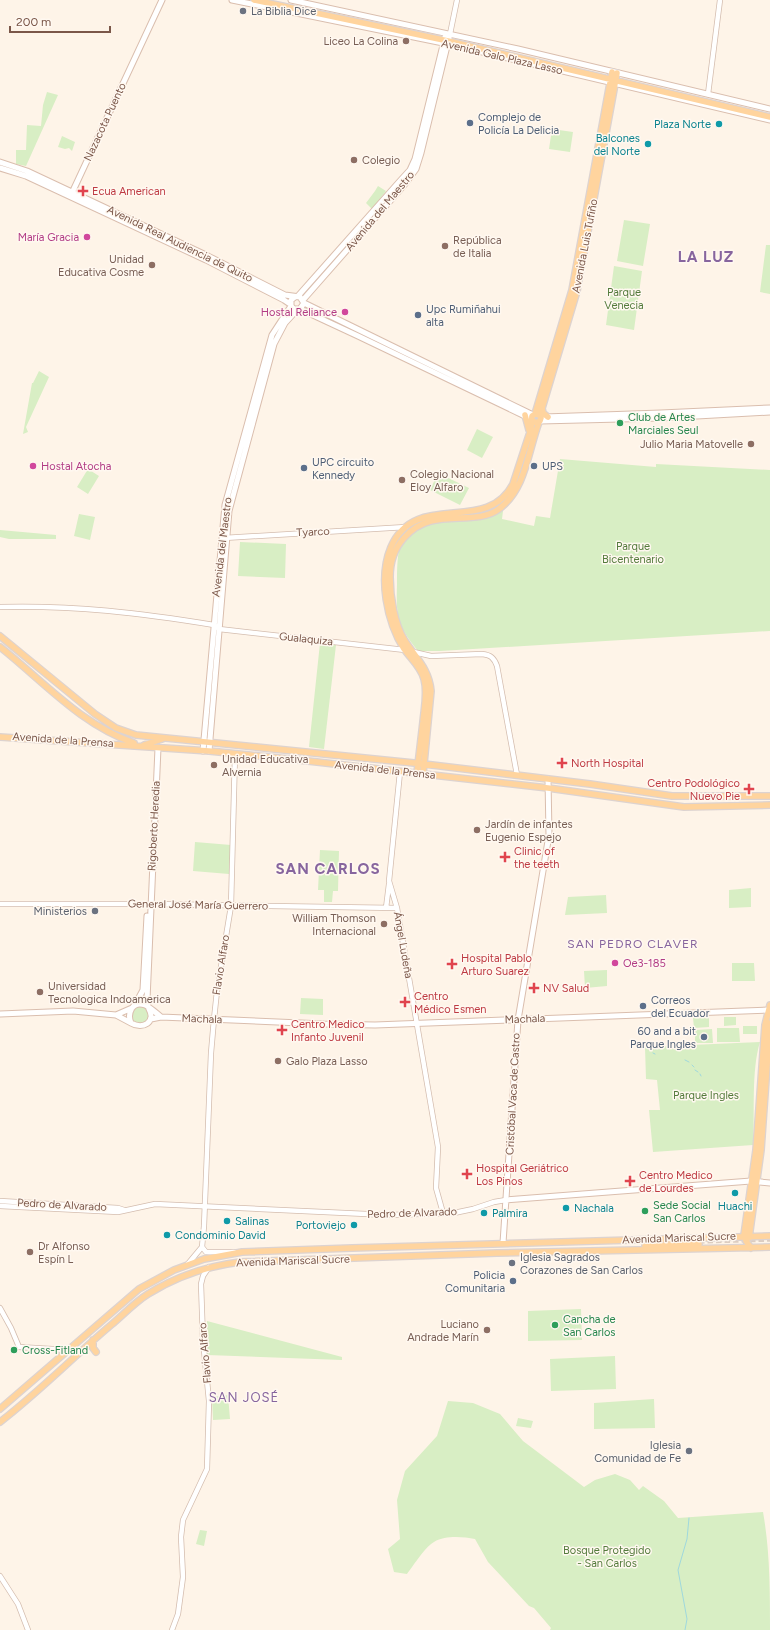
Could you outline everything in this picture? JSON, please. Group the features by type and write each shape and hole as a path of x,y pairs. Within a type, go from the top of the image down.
{"main road":[{"path":"140,46 159,0"},
{"name":"Nazacota Puento","path":"71,195 140,46 164,0"},
{"name":"Avenida Galo Plaza Lasso","path":"235,0 447,40"},
{"name":"Avenida Galo Plaza Lasso","path":"254,0 447,40"},
{"name":"Avenida Galo Plaza Lasso","path":"270,0 770,114"},
{"name":"Avenida Galo Plaza Lasso","path":"291,0 447,40"},
{"name":"Avenida del Maestro","path":"258,392 277,336 285,323 299,310 347,246 389,198 405,184 417,166 426,135 447,40"},
{"name":"Avenida Galo Plaza Lasso","path":"613,78 708,94 770,109"},
{"name":"Avenida Galo Plaza Lasso","path":"613,78 770,117"},
{"name":"Avenida Galo Plaza Lasso","path":"613,78 770,120"},
{"name":"Avenida Luis Tufiño","path":"522,465 551,369 577,291 613,78"},
{"name":"Avenida Real Audiencia de Quito","path":"0,162 27,171 71,195 206,260 284,300 299,310"},
{"name":"Avenida Real Audiencia de Quito","path":"0,168 26,176 71,195 208,256 284,294 296,296"},
{"name":"Avenida del Maestro","path":"206,751 214,625 225,520 225,505 236,474 248,431 272,335 291,305 291,300 347,246"},
{"path":"296,296 343,325 525,416 536,418 661,418 770,412"},
{"path":"299,310 343,325 536,418 548,416 770,408"},
{"name":"Avenida Luis Tufiño","path":"421,764 425,685 422,672 405,650 390,616 385,586 387,556 392,545 406,527 426,516 475,516 488,514 498,510 513,495 520,481 522,465 530,433 542,408 551,369"},
{"path":"542,408 543,413 548,416"},
{"path":"525,416 530,433"},
{"name":"Avenida Luis Tufiño","path":"420,774 430,683 427,673 397,630 390,578 391,562 396,547 415,527 450,515"},
{"name":"Avenida del Maestro","path":"206,742 219,629 223,538"},
{"name":"Avenida de la Prensa","path":"0,636 102,719 116,728 142,736 421,764 517,775 672,796 770,796"},
{"path":"0,647 80,715 115,736 142,746"},
{"path":"115,736 117,740 115,744"},
{"name":"Avenida de la Prensa","path":"0,737 142,746 150,745 158,748 206,751 548,788 684,807 770,806"},
{"path":"150,745 166,738"},
{"name":"Rigoberto Heredia","path":"151,1019 147,1000 158,748"},
{"name":"Cristóbal Vaca de Castro","path":"503,1243 518,1020 549,836 548,779"},
{"path":"770,796 770,806"},
{"name":"Rigoberto Heredia","path":"132,1023 129,1015 143,990 147,909 150,904"},
{"path":"116,1015 133,1006 141,1004 161,1017"},
{"path":"751,1248 747,1235 754,1181 765,1025 770,1008"},
{"name":"Machala","path":"151,1019 161,1017 347,1025 518,1020 770,1008"},
{"path":"0,1014 73,1011 116,1015 136,1026 143,1026 151,1019"},
{"path":"754,1181 761,1150 770,1023"},
{"name":"Pedro de Alvarado","path":"506,1200 754,1181 770,1183"},
{"name":"Avenida Mariscal Sucre","path":"0,1410 139,1289 156,1278 204,1259 242,1252 728,1237 747,1235 770,1236"},
{"path":"770,1236 765,1238 763,1241 764,1245 770,1247"},
{"path":"724,1248 731,1247 734,1244 733,1239 728,1237"},
{"name":"Avenida Mariscal Sucre","path":"589,1241 618,1244 699,1243 600,1248 591,1250"},
{"path":"425,1247 426,1256"},
{"name":"Avenida Mariscal Sucre","path":"0,1422 93,1340 147,1295 173,1280 209,1267 240,1262 591,1250 770,1247"},
{"path":"93,1340 93,1348 96,1352"},
{"path":"57,1361 63,1367"},
{"path":"46,1371 51,1378"}],"street":[{"path":"447,40 457,0"},
{"path":"708,94 720,0"},
{"name":"Tyarco","path":"223,538 406,527"},
{"path":"0,608 61,607 104,610 214,625 219,629"},
{"name":"Gualaquiza","path":"219,629 405,650 431,656 484,654 492,657 497,666 517,775"},
{"name":"Flavio Alfaro","path":"202,1247 214,1019 231,906 235,754"},
{"name":"Ángel Ludeña","path":"400,772 389,881 397,908 438,1147 436,1188 443,1213"},
{"path":"386,908 389,881"},
{"name":"General José María Guerrero","path":"0,904 150,904 397,908"},
{"name":"Pedro de Alvarado","path":"0,1206 118,1212 155,1204 365,1214 443,1213 464,1211 506,1200"},
{"name":"Pedro de Alvarado","path":"0,1201 118,1208 124,1210"},
{"path":"187,1265 202,1247 205,1252 242,1252"},
{"name":"Flavio Alfaro","path":"172,1630 178,1614 183,1577 181,1537 183,1520 207,1469 210,1401 203,1346 202,1284 203,1276 209,1267"},
{"path":"190,1273 198,1276 202,1284"},
{"path":"0,1308 19,1347 69,1350"},
{"path":"0,1576 18,1604 28,1630"}],"green space":[{"path":"47,92 58,95 26,166 16,164 16,150 26,150 27,125 41,126 43,105"},
{"path":"552,129 573,132 570,152 549,149"},
{"path":"62,136 75,142 72,151 69,148 65,149 58,147"},
{"path":"378,186 386,191 372,209 366,203"},
{"path":"624,220 650,224 643,266 617,261"},
{"path":"766,245 770,245 770,294 760,292"},
{"name":"Parque Venecia","path":"614,266 642,271 634,330 606,325"},
{"path":"39,371 49,377 26,427 28,432 23,434 32,383"},
{"path":"477,429 493,437 482,458 467,450"},
{"name":"Parque Bicentenario","path":"560,459 656,467 656,464 770,470 770,631 440,651 418,651 402,627 399,620 397,604 398,558 399,550 405,539 415,531 428,524 459,516 503,511 502,519 534,526 536,516 550,518"},
{"path":"88,469 99,476 88,494 77,487"},
{"path":"438,473 469,488 460,505 430,490"},
{"path":"79,514 95,517 90,540 74,536"},
{"path":"0,530 56,535 56,539 9,539 0,537"},
{"path":"240,542 286,544 285,578 238,576"},
{"path":"320,643 336,645 324,749 309,747"},
{"path":"195,842 231,845 229,874 193,871"},
{"path":"320,850 339,851 338,891 333,891 332,902 324,902 324,890 318,890"},
{"path":"751,888 751,907 729,908 729,890"},
{"path":"606,895 607,913 565,915 568,897"},
{"path":"732,963 754,963 755,981 732,981"},
{"path":"607,970 607,986 585,988 584,971"},
{"path":"301,998 323,999 323,1015 300,1014"},
{"path":"136,1006 145,1006 149,1011 148,1021 140,1025 132,1020 131,1011"},
{"path":"724,1017 736,1017 736,1025 724,1026"},
{"path":"693,1018 709,1018 709,1027 694,1028"},
{"path":"743,1026 757,1026 757,1034 743,1034"},
{"path":"717,1028 739,1028 740,1042 717,1042"},
{"path":"712,1029 713,1043 695,1043 695,1030"},
{"name":"Parque Ingles","path":"760,1042 757,1053 754,1079 753,1145 653,1152 649,1110 660,1110 657,1080 646,1079 645,1047"},
{"name":"Cancha de San Carlos","path":"581,1309 582,1340 528,1341 528,1311"},
{"path":"207,1321 342,1357 342,1360 207,1355"},
{"path":"615,1356 616,1389 551,1391 550,1359"},
{"path":"228,1395 230,1419 213,1420 212,1397"},
{"path":"654,1399 655,1428 594,1429 594,1403"},
{"name":"Bosque Protegido - San Carlos","path":"448,1401 473,1403 500,1414 523,1441 584,1487 595,1480 615,1474 630,1480 639,1490 643,1486 664,1501 678,1518 763,1512 770,1585 770,1630 550,1630 551,1628 534,1608 529,1606 488,1562 475,1539 470,1538 444,1538 434,1542 420,1556 407,1574 394,1572 388,1549 400,1539 397,1500 405,1471 437,1436"},
{"path":"518,1418 533,1421 531,1428 516,1426"},
{"path":"200,1530 207,1531 204,1546 196,1544"}],"waterway":[{"path":"685,1060 689,1062"},
{"path":"685,1630 687,1619 678,1570 687,1539 689,1518"}],"tunnel":[{"path":"699,1241 770,1239"}],"place":[{"name":"La Biblia Dice","path":"243,11"},
{"name":"Liceo La Colina","path":"406,41"},
{"name":"Complejo de Policía La Delicia","path":"470,123"},
{"name":"Plaza Norte","path":"719,124"},
{"name":"Balcones del Norte","path":"648,144"},
{"name":"Colegio","path":"354,160"},
{"name":"Ecua American","path":"83,191"},
{"name":"María Gracia","path":"87,237"},
{"name":"República de Italia","path":"445,246"},
{"name":"Unidad Educativa Cosme","path":"152,265"},
{"name":"Hostal Reliance","path":"345,312"},
{"name":"Upc Rumiñahui alta","path":"418,315"},
{"name":"Club de Artes Marciales Seul","path":"620,423"},
{"name":"Julio Maria Matovelle","path":"751,444"},
{"name":"Hostal Atocha","path":"33,466"},
{"name":"UPS","path":"534,466"},
{"name":"UPC circuito Kennedy","path":"304,468"},
{"name":"Colegio Nacional Eloy Alfaro","path":"402,480"},
{"name":"North Hospital","path":"562,763"},
{"name":"Unidad Educativa Alvernia","path":"214,765"},
{"name":"Centro Podológico Nuevo Pie","path":"749,789"},
{"name":"Jardín de infantes Eugenio Espejo","path":"477,830"},
{"name":"Clinic of the teeth","path":"505,857"},
{"name":"Ministerios","path":"95,911"},
{"name":"William Thomson Internacional","path":"384,924"},
{"name":"Oe3-185","path":"615,963"},
{"name":"Hospital Pablo Arturo Suarez","path":"452,964"},
{"name":"NV Salud","path":"534,988"},
{"name":"Universidad Tecnologica Indoamerica","path":"40,992"},
{"name":"Centro Médico Esmen","path":"405,1002"},
{"name":"Correos del Ecuador","path":"643,1006"},
{"name":"Centro Medico Infanto Juvenil","path":"282,1030"},
{"name":"60 and a bit Parque Ingles","path":"704,1037"},
{"name":"Galo Plaza Lasso","path":"278,1061"},
{"name":"Hospital Geriátrico Los Pinos","path":"467,1174"},
{"name":"Centro Medico de Lourdes","path":"630,1181"},
{"name":"Huachi","path":"735,1193"},
{"name":"Nachala","path":"566,1208"},
{"name":"Sede Social San Carlos","path":"645,1211"},
{"name":"Palmira","path":"484,1213"},
{"name":"Salinas","path":"227,1221"},
{"name":"Portoviejo","path":"354,1225"},
{"name":"Condominio David","path":"167,1235"},
{"name":"Dr Alfonso Espín L","path":"30,1252"},
{"name":"Iglesia Sagrados Corazones de San Carlos","path":"512,1263"},
{"name":"Policia Comunitaria","path":"513,1281"},
{"name":"Cancha de San Carlos","path":"555,1325"},
{"name":"Luciano Andrade Marín","path":"487,1330"},
{"name":"Cross-Fitland","path":"14,1350"},
{"name":"Iglesia Comunidad de Fe","path":"689,1451"}],"district":[{"name":"LA LUZ","path":"706,257"},
{"name":"SAN CARLOS","path":"328,869"},
{"name":"SAN PEDRO CLAVER","path":"633,944"},
{"name":"SAN JOSÉ","path":"244,1397"}]}
